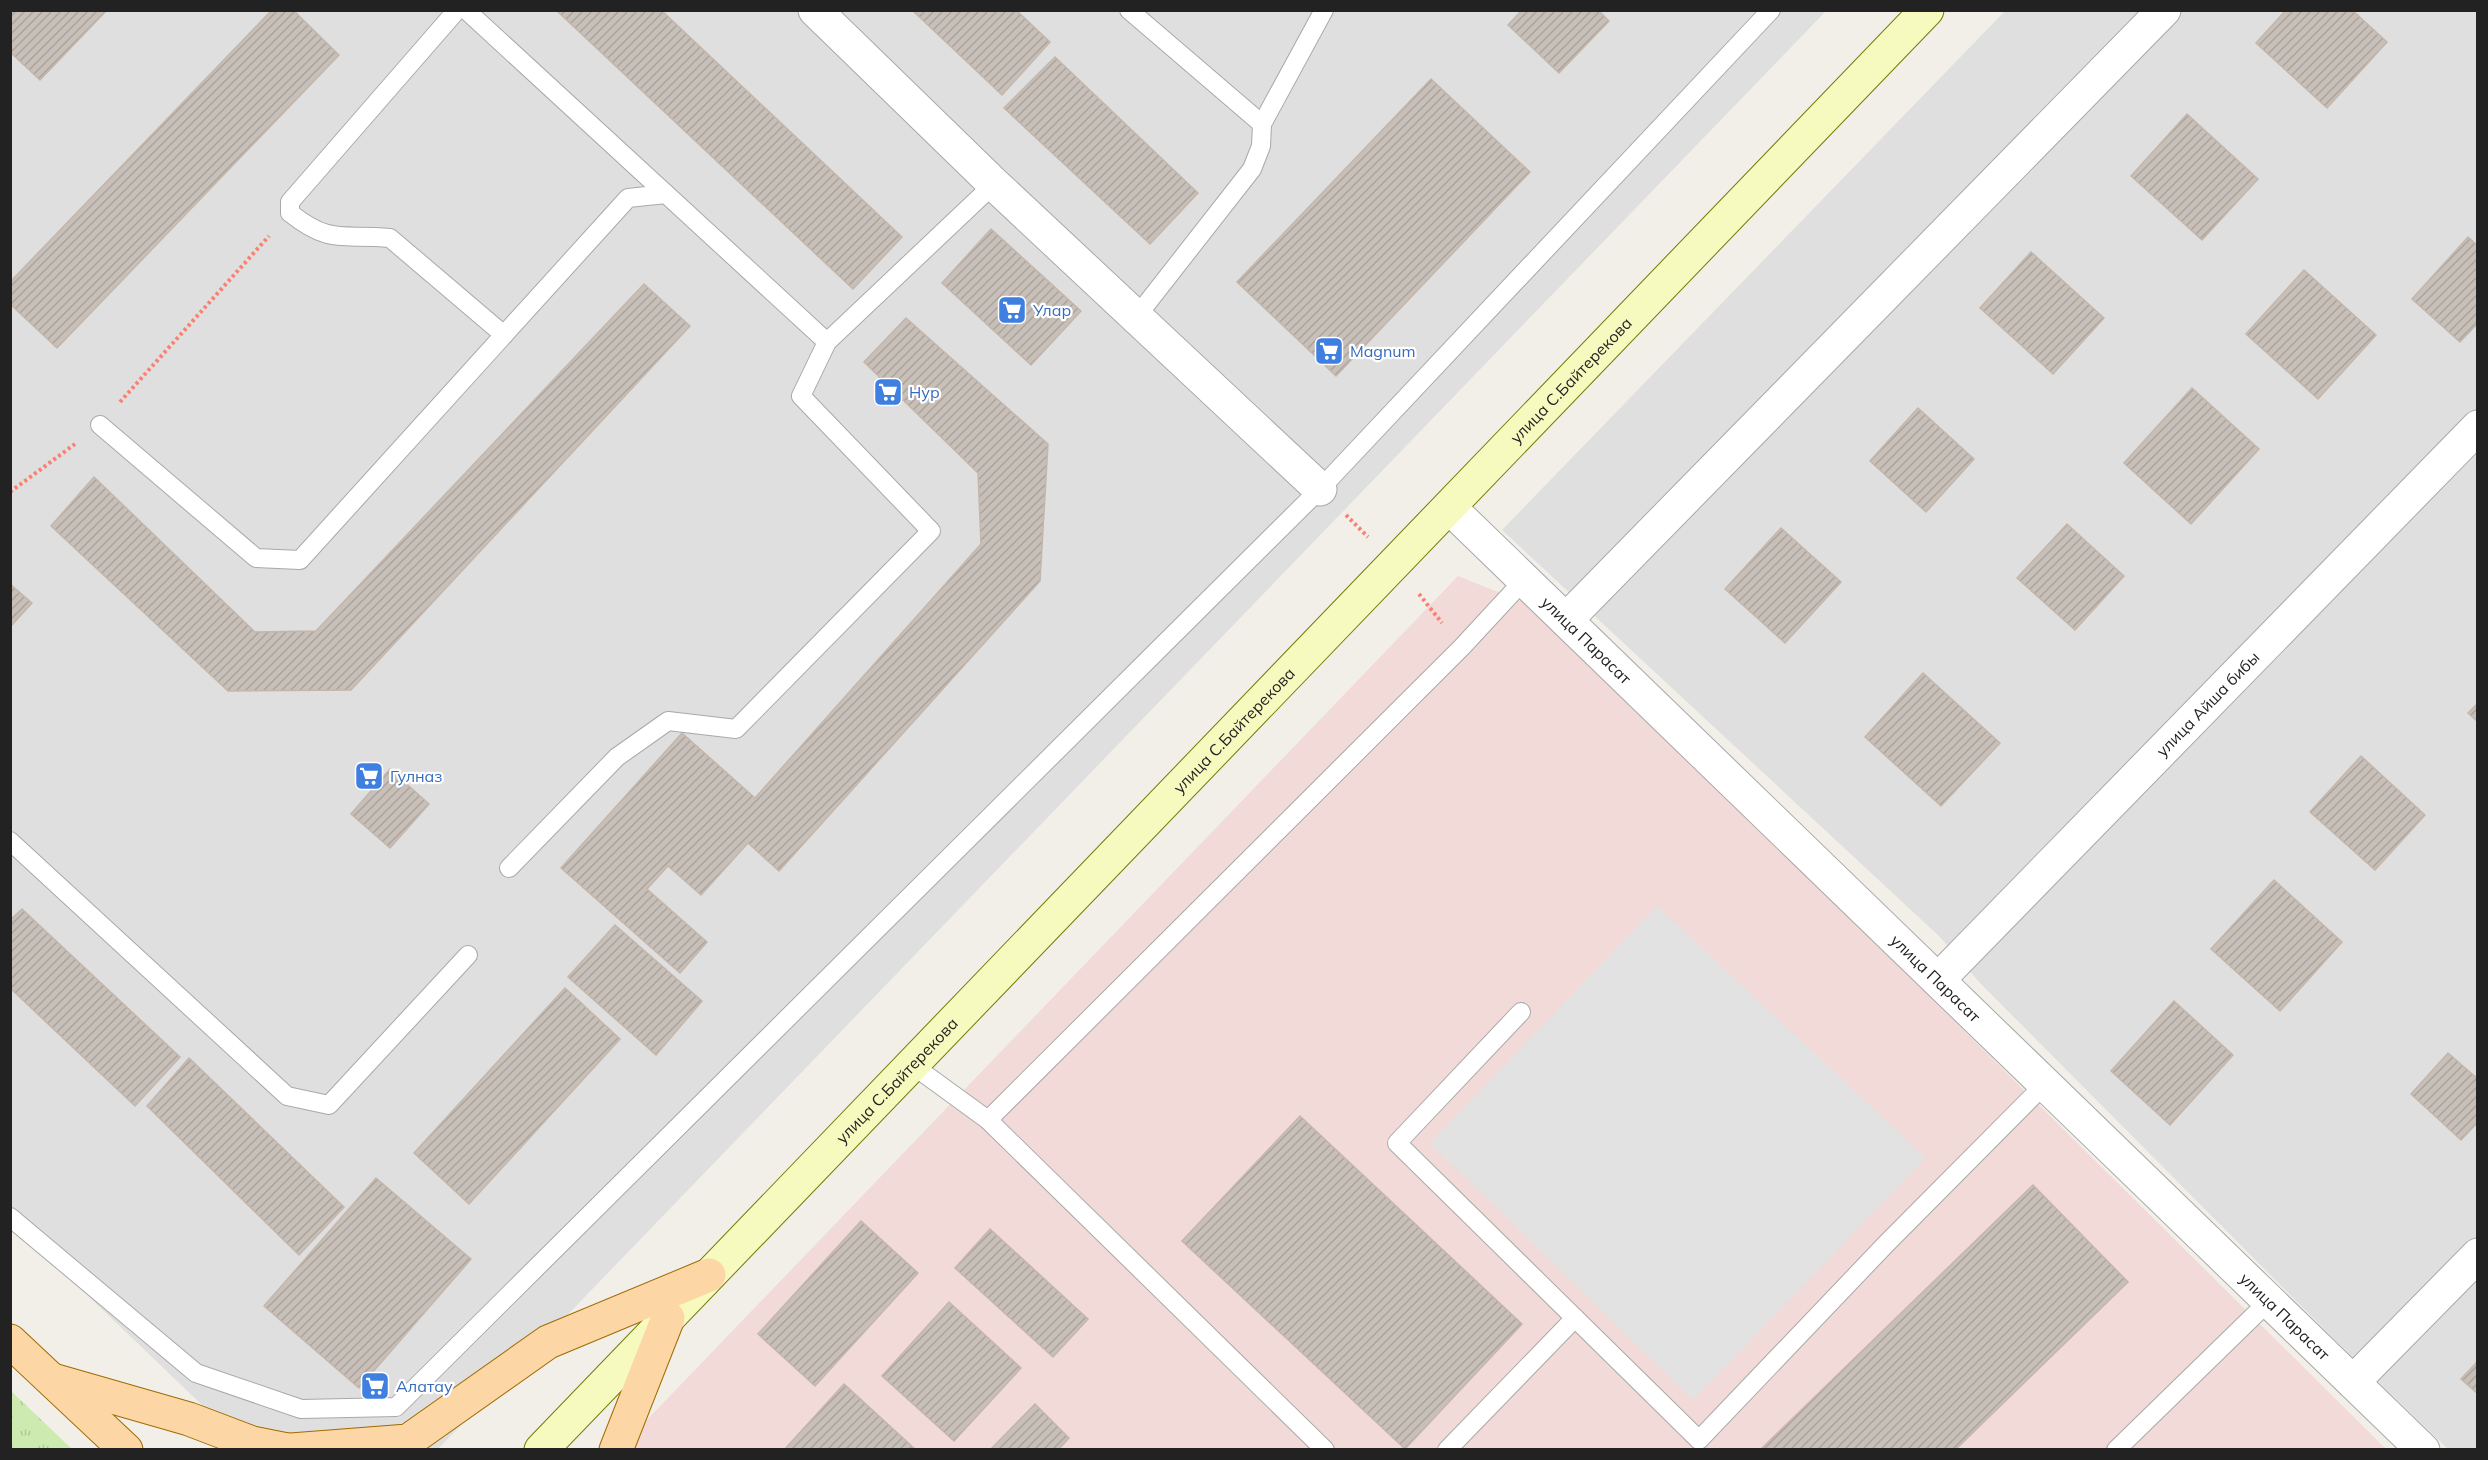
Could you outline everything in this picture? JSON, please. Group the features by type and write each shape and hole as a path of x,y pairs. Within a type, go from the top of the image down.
{"main road":[{"name":"улица С.Байтерекова","path":"541,1449 1928,10"},
{"path":"291,1449 408,1441 548,1342 710,1275"},
{"path":"616,1449 668,1318"},
{"path":"10,1341 126,1449"},
{"path":"52,1380 189,1419 252,1443 286,1449"}],"street":[{"path":"815,10 994,184 1320,489"},
{"path":"1566,620 2164,10"},
{"name":"улица Айша бибы","path":"1938,980 2478,427"},
{"name":"улица Парасат","path":"1450,508 2423,1449"},
{"path":"2353,1382 2478,1255"}],"lane":[{"path":"457,10 290,202 290,213 311,230 338,238 390,238 504,335"},
{"path":"466,10 827,342"},
{"path":"1130,10 1262,124"},
{"path":"1137,316 1252,169 1261,146 1262,124 1324,10"},
{"path":"10,1217 196,1373 301,1409 396,1407 1320,489 1771,10"},
{"path":"509,868 617,757 668,720 736,729 930,531 801,396 827,342 994,184"},
{"path":"100,424 256,558 300,560 628,198 666,194"},
{"path":"988,1120 1454,655 1524,580"},
{"path":"10,841 287,1096 329,1105 468,955"},
{"path":"1521,1012 1397,1143 1699,1440 1886,1244 2045,1084"},
{"path":"911,1064 988,1120 1325,1449"},
{"path":"2116,1449 2269,1301"},
{"path":"1447,1449 1575,1318"}],"path":[{"path":"10,492 100,424 290,213"}],"shaded area":[{"path":"10,11 1826,11 437,1450 248,1449 11,1222"},
{"path":"2005,11 2477,11 2477,1449 2448,1449 2334,1339 1980,983 1940,937 1502,530"},
{"path":"1458,576 1538,608 2386,1449 618,1450"},
{"path":"1657,906 1926,1158 1693,1400 1430,1143"}],"green space":[{"path":"11,1391 72,1449 11,1449"}],"building":[{"path":"10,10 107,10 40,80 10,52"},
{"path":"272,10 293,10 339,55 57,348 10,304 10,282"},
{"path":"556,10 661,10 902,237 853,289"},
{"path":"912,10 1016,10 1050,42 1002,95"},
{"path":"1522,10 1598,10 1609,21 1559,73 1508,25"},
{"path":"2286,10 2352,10 2387,42 2327,108 2256,43"},
{"path":"1055,57 1198,193 1150,244 1004,108"},
{"path":"1431,79 1530,172 1336,376 1237,282"},
{"path":"2187,114 2258,179 2202,240 2131,176"},
{"path":"991,229 1081,311 1031,365 942,283"},
{"path":"2468,237 2478,246 2478,323 2460,342 2412,299"},
{"path":"2031,252 2104,318 2053,374 1980,308"},
{"path":"2304,270 2376,335 2318,399 2246,334"},
{"path":"644,284 690,326 351,690 228,691 51,526 94,477 255,632 316,631"},
{"path":"906,318 1048,444 1040,581 779,871 748,843 701,895 668,866 647,889 707,942 680,973 561,868 682,733 755,798 981,544 978,473 864,362"},
{"path":"2192,388 2259,449 2191,524 2124,463"},
{"path":"1918,408 1974,459 1926,512 1870,461"},
{"path":"2067,524 2124,576 2075,630 2017,578"},
{"path":"1781,528 1841,582 1785,643 1725,589"},
{"path":"10,584 32,603 10,627"},
{"path":"1923,673 2000,743 1941,806 1865,737"},
{"path":"2478,703 2478,722 2468,713"},
{"path":"2361,756 2425,815 2375,870 2310,812"},
{"path":"390,769 429,804 390,848 351,814"},
{"path":"2274,880 2342,942 2280,1011 2211,949"},
{"path":"22,909 180,1057 135,1106 10,988 10,920"},
{"path":"615,925 702,1001 656,1055 568,977"},
{"path":"565,988 620,1039 469,1204 414,1153"},
{"path":"2174,1001 2233,1055 2170,1125 2111,1071"},
{"path":"2448,1053 2478,1079 2478,1122 2461,1140 2411,1094"},
{"path":"189,1058 344,1207 299,1255 147,1106"},
{"path":"1300,1116 1522,1324 1405,1449 1182,1241"},
{"path":"376,1178 471,1259 359,1388 264,1306"},
{"path":"2033,1185 2128,1282 1955,1450 1760,1450"},
{"path":"861,1221 918,1273 815,1386 758,1334"},
{"path":"990,1229 1088,1319 1053,1357 955,1268"},
{"path":"949,1302 1021,1368 954,1441 882,1376"},
{"path":"2478,1361 2478,1394 2461,1379"},
{"path":"844,1384 916,1450 784,1450"},
{"path":"1035,1404 1069,1438 1058,1450 990,1450"}],"place":[{"name":"Улар","path":"1012,310"},
{"name":"Magnum","path":"1329,351"},
{"name":"Нур","path":"888,392"},
{"name":"Гулназ","path":"369,776"},
{"name":"Алатау","path":"375,1386"}]}
